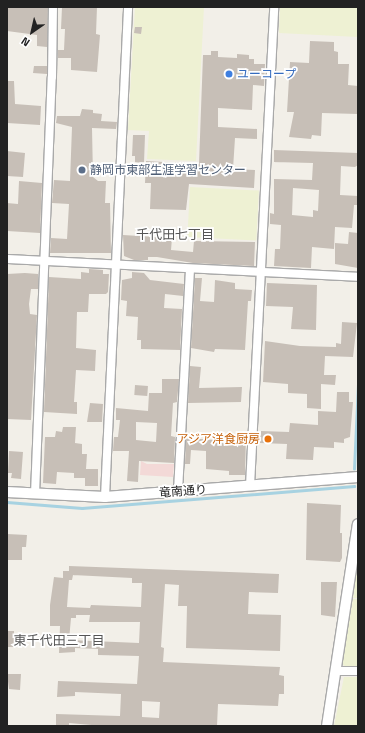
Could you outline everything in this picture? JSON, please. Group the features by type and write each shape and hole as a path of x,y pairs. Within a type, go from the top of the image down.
{"street":[{"path":"35,494 45,261 53,7"},
{"path":"105,497 128,7"},
{"path":"250,486 274,7"},
{"path":"7,259 358,277"},
{"path":"178,491 190,269"},
{"name":"竜南通り","path":"7,492 105,497 358,477"},
{"path":"327,726 358,527"},
{"path":"336,671 358,671"}],"shaded area":[{"path":"141,461 147,464 174,464 173,477 140,475"}],"green space":[{"path":"135,7 204,7 196,161 147,159 149,131 128,130"},
{"path":"280,7 358,7 358,37 279,33"},
{"path":"190,187 259,191 256,241 187,237"},
{"path":"357,566 358,598 353,598"},
{"path":"353,599 358,599 358,667 346,667 342,664"},
{"path":"344,677 358,677 358,726 334,726"}],"building":[{"path":"7,7 48,7 47,47 37,46 37,35 7,31"},
{"path":"62,7 97,7 96,34 100,35 97,72 71,70 71,58 58,58 58,50 64,50 65,29 61,29"},
{"path":"135,27 142,27 141,34 134,33"},
{"path":"310,41 334,42 334,51 338,52 338,64 349,64 348,85 358,86 358,114 322,113 321,136 312,135 311,139 289,137 294,112 287,112 290,62 309,63"},
{"path":"211,51 218,51 218,57 237,58 237,54 249,55 249,59 254,59 254,64 265,64 264,86 253,85 252,110 218,108 218,127 257,129 257,139 235,138 233,169 255,170 254,188 189,184 186,210 150,209 151,183 145,183 146,161 199,164 203,55 211,55"},
{"path":"34,66 47,66 47,74 33,73"},
{"path":"7,81 14,81 15,104 41,106 40,125 7,123"},
{"path":"82,109 93,110 93,113 102,114 101,121 117,122 116,129 92,128 93,177 98,181 106,181 105,203 110,203 111,253 50,253 51,238 67,239 69,204 52,203 54,180 70,181 72,127 56,123 57,116 80,116"},
{"path":"133,135 145,135 144,163 135,162 135,156 132,156"},
{"path":"274,150 358,153 358,165 355,167 341,166 340,195 358,196 358,205 354,205 352,228 335,227 334,249 312,247 311,268 274,266 275,249 280,249 281,225 270,224 270,213 274,214 274,179 312,180 313,163 274,162","holes":["293,188 319,190 318,211 313,210 313,217 292,215"]},
{"path":"7,151 25,153 23,177 7,176"},
{"path":"19,181 42,183 40,233 7,231 7,203 18,204"},
{"path":"349,232 358,233 358,268 335,264 335,243 348,244"},
{"path":"123,235 172,238 171,250 193,252 194,241 255,242 254,266 193,263 157,257 148,257 148,260 134,260 124,256"},
{"path":"89,269 103,270 103,274 109,274 108,292 106,294 89,294 88,312 77,312 76,348 96,350 95,371 76,370 74,402 77,402 77,414 44,412 49,277 81,279 81,272 89,273"},
{"path":"132,272 144,273 150,280 184,284 183,296 165,294 164,308 182,309 180,350 141,349 141,340 137,340 138,317 126,316 127,301 121,300 122,280 132,278"},
{"path":"7,274 38,274 38,289 31,289 29,304 30,314 37,315 31,420 7,419"},
{"path":"195,278 202,278 200,301 214,302 215,280 235,283 235,289 252,290 251,301 248,301 245,350 215,349 214,352 191,348"},
{"path":"267,283 317,285 316,330 291,329 293,307 266,306"},
{"path":"342,322 357,323 353,357 325,356 324,375 336,375 335,385 321,384 321,409 307,408 307,394 288,393 288,384 263,382 265,341 300,346 336,347 336,343 341,344"},
{"path":"190,366 201,367 199,388 242,387 241,402 188,403"},
{"path":"162,379 179,379 177,402 173,403 171,436 175,437 174,463 139,461 138,482 127,481 129,451 113,451 114,437 118,437 120,420 116,420 116,408 148,411 149,393 162,393","holes":["136,422 157,423 156,442 136,440"]},
{"path":"135,385 148,386 147,396 134,395"},
{"path":"337,392 349,392 349,402 353,402 350,437 344,439 344,443 334,442 334,448 314,447 313,460 286,459 287,444 260,443 261,431 289,432 290,423 318,425 318,411 336,412"},
{"path":"90,403 103,404 102,422 87,422"},
{"path":"63,427 76,427 75,443 82,444 82,454 87,454 86,469 98,469 98,486 85,486 85,478 74,478 74,473 57,472 56,484 43,483 45,437 55,437 56,431 62,432"},
{"path":"230,435 246,436 245,475 229,475 229,471 206,469 206,451 191,450 190,464 185,464 186,438 230,441"},
{"path":"9,451 23,452 21,479 11,478 12,473 8,473"},
{"path":"307,503 341,505 340,533 342,533 342,558 340,562 306,560"},
{"path":"7,534 27,535 26,547 22,547 22,560 7,560"},
{"path":"69,566 279,574 278,593 249,592 248,614 281,615 280,651 186,648 187,606 178,606 179,585 165,584 161,647 164,648 163,662 280,667 279,675 284,676 284,694 279,694 278,706 218,704 217,726 103,726 69,723 69,726 56,726 56,714 120,716 121,694 75,692 75,696 57,697 58,681 137,684 139,656 98,655 98,649 75,648 75,652 59,653 60,626 50,626 50,605 54,577 63,578 63,571 69,571","holes":["73,575 132,578 132,583 142,583 141,607 91,605 90,608 67,607 69,580 72,580","76,615 90,615 89,622 140,622 139,643 69,640 71,618 76,618","142,701 160,702 159,718 142,717"]},
{"path":"321,582 337,582 335,617 321,615"},
{"path":"7,631 14,631 14,647 7,647"},
{"path":"7,674 21,674 20,690 9,689"}],"waterway":[{"path":"354,469 358,385"},
{"path":"7,502 82,508 354,486"}],"place":[{"name":"ユーコープ","path":"229,74"},
{"name":"静岡市東部生涯学習センター","path":"82,170"},
{"name":"アジア洋食厨房","path":"268,439"}],"district":[{"name":"千代田七丁目","path":"175,234"},
{"name":"東千代田三丁目","path":"59,640"}]}
